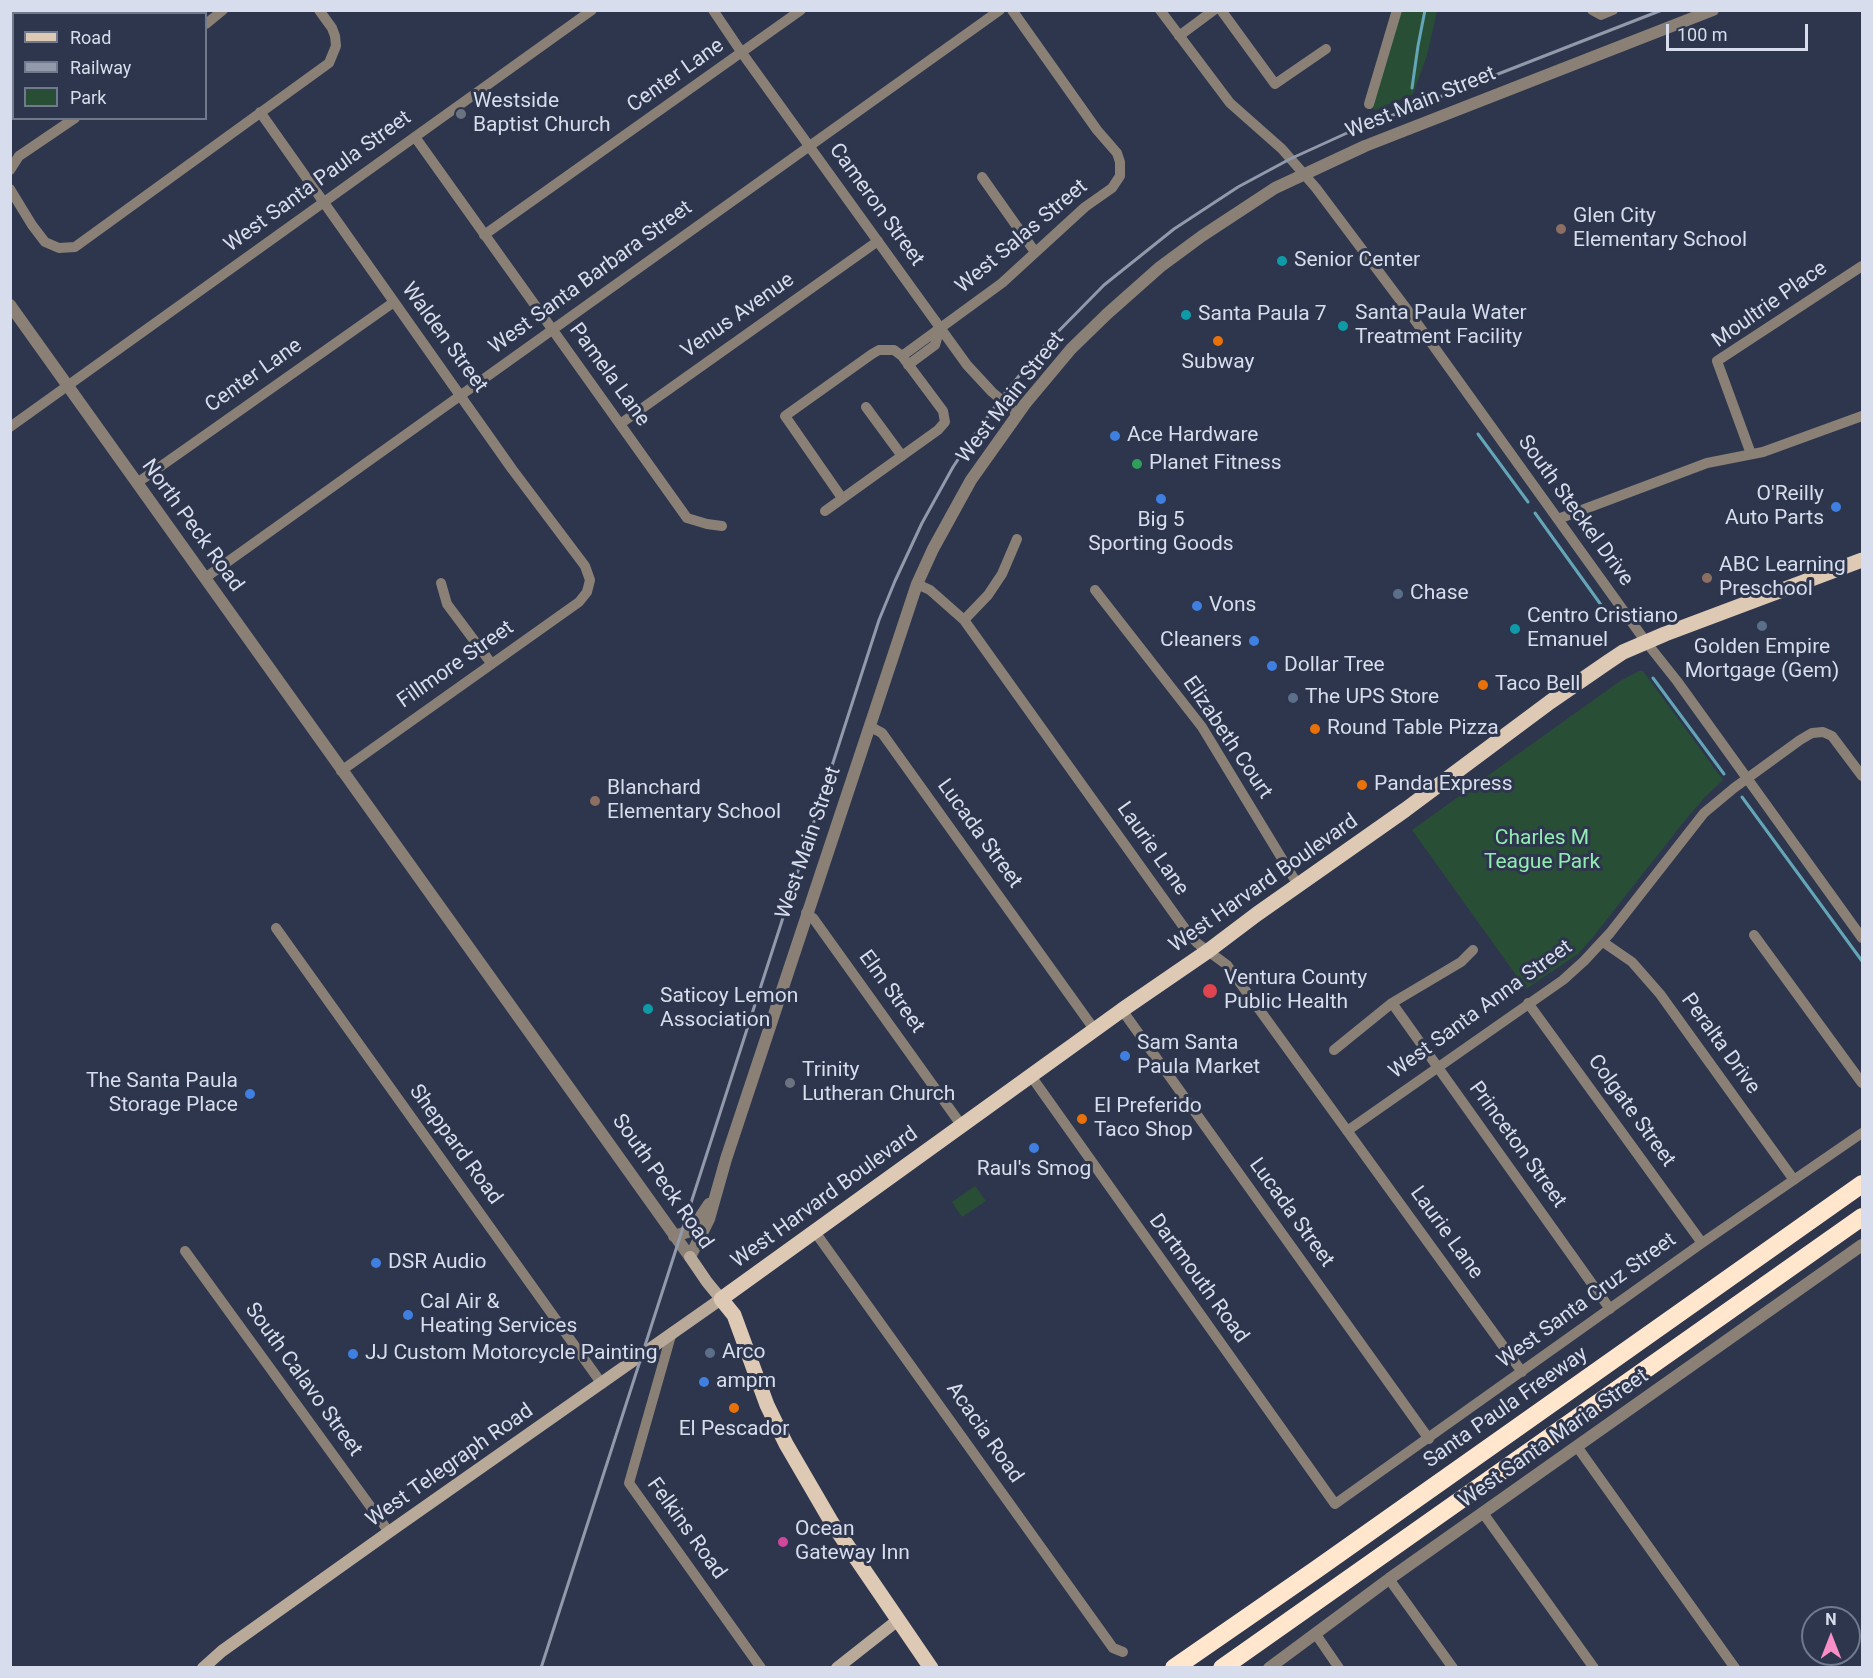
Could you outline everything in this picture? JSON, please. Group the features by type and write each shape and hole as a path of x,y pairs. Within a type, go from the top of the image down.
{"highway":[{"name":"Santa Paula Freeway","path":"1178,1664 1317,1569 1863,1184"},
{"path":"1222,1668 1863,1217"}],"main road":[{"name":"West Harvard Boulevard","path":"721,1299 1094,1029 1406,810 1560,695 1623,652 1863,560"},
{"name":"South Peck Road","path":"690,1257 706,1282 734,1315 767,1405 786,1444 832,1523 931,1668"},
{"name":"West Telegraph Road","path":"203,1668 222,1651 389,1532 721,1299"},
{"path":"837,1668 898,1620"}],"street":[{"path":"207,23 223,10"},
{"path":"10,189 45,242 59,248 69,249 82,242 328,63 336,46 335,36 319,10"},
{"name":"West Santa Paula Street","path":"10,427 592,10"},
{"name":"Cameron Street","path":"713,10 974,375 1018,414"},
{"name":"Center Lane","path":"484,235 801,10"},
{"name":"West Santa Barbara Street","path":"205,578 1000,10"},
{"name":"West Salas Street","path":"940,328 1002,283 1084,207 1112,188 1120,176 1117,153 1078,104 1012,10"},
{"name":"South Steckel Drive","path":"1160,10 1230,103 1282,149 1316,188 1409,312 1863,939"},
{"path":"1179,36 1214,10"},
{"path":"1221,10 1275,84 1326,49"},
{"path":"1369,104 1397,10"},
{"path":"1592,10 1602,15 1613,10"},
{"name":"West Main Street","path":"690,1257 710,1219 726,1159 806,913 917,584 933,549 971,480 1018,414 1071,349 1160,267 1275,188 1365,146 1713,10"},
{"name":"Walden Street","path":"260,112 512,469 585,566 590,580 589,588"},
{"path":"10,170 19,156 72,120"},
{"name":"Pamela Lane","path":"415,137 687,518 722,526"},
{"path":"982,177 1035,252"},
{"name":"Venus Avenue","path":"620,424 878,241"},
{"name":"Moultrie Place","path":"1751,454 1717,361 1863,266"},
{"name":"Center Lane","path":"137,483 394,302"},
{"name":"North Peck Road","path":"10,305 299,708 341,771"},
{"path":"905,360 935,345 940,328"},
{"path":"825,511 938,430 945,422 943,411 905,360 894,350 887,349 872,354 784,416 842,498"},
{"path":"866,407 902,456"},
{"path":"1558,519 1707,463 1763,452 1863,416"},
{"path":"964,620 988,595 1002,574 1017,540"},
{"path":"441,583 447,604 491,663"},
{"name":"Laurie Lane","path":"917,584 930,590 964,620 1188,933 1227,965 1522,1372"},
{"name":"Fillmore Street","path":"341,771 579,602 589,588"},
{"name":"Elizabeth Court","path":"1095,590 1202,727 1298,885"},
{"name":"Lucada Street","path":"869,726 882,733 1094,1029"},
{"path":"1747,778 1800,740 1812,733 1823,732 1832,736 1863,776"},
{"name":"South Peck Road","path":"341,771 690,1257"},
{"name":"West Santa Anna Street","path":"1347,1131 1528,1002 1563,980 1603,942 1704,813 1747,778"},
{"name":"Elm Street","path":"806,913 813,918 962,1126"},
{"name":"Sheppard Road","path":"276,928 602,1384"},
{"path":"1754,935 1863,1083"},
{"name":"Peralta Drive","path":"1603,942 1632,962 1660,994 1794,1179"},
{"path":"1334,1050 1392,1003 1461,962 1473,950"},
{"name":"Colgate Street","path":"1528,1002 1702,1243"},
{"name":"Princeton Street","path":"1392,1003 1610,1309"},
{"name":"Lucada Street","path":"1122,1010 1429,1439"},
{"name":"Dartmouth Road","path":"1031,1076 1335,1504"},
{"name":"West Santa Cruz Street","path":"1335,1504 1702,1243 1863,1133"},
{"path":"674,1236 691,1231 718,1190"},
{"name":"Acacia Road","path":"815,1232 1113,1648 1123,1652"},
{"name":"West Santa Maria Street","path":"1269,1668 1389,1579 1863,1245"},
{"name":"South Calavo Street","path":"185,1251 389,1532"},
{"name":"Felkins Road","path":"672,1332 629,1483 761,1668"},
{"path":"1578,1448 1735,1668"},
{"path":"1483,1513 1594,1668"},
{"path":"1389,1579 1453,1668"},
{"path":"1315,1633 1339,1668"}],"green space":[{"path":"1401,11 1437,11 1427,55 1413,94 1375,110 1372,108"},
{"name":"Charles M Teague Park","path":"1643,671 1723,780 1686,819 1578,954 1526,989 1412,830 1620,681"},
{"path":"975,1186 986,1201 962,1217 952,1202"}],"waterway":[{"path":"1412,88 1425,10"},
{"path":"1478,434 1528,502"},
{"path":"1535,513 1609,616"},
{"path":"1653,678 1724,774"},
{"path":"1742,797 1862,961"}],"railway":[{"path":"541,1668 879,620 922,523 953,467 975,434 1040,350 1104,285 1174,229 1238,187 1290,159 1347,133 1662,10"}],"place":[{"name":"Westside Baptist Church","path":"461,114"},
{"name":"Glen City Elementary School","path":"1561,229"},
{"name":"Senior Center","path":"1282,261"},
{"name":"Santa Paula 7","path":"1186,315"},
{"name":"Santa Paula Water Treatment Facility","path":"1343,326"},
{"name":"Subway","path":"1218,341"},
{"name":"Ace Hardware","path":"1115,436"},
{"name":"Planet Fitness","path":"1137,464"},
{"name":"Big 5 Sporting Goods","path":"1161,499"},
{"name":"O'Reilly Auto Parts","path":"1836,507"},
{"name":"ABC Learning Preschool","path":"1707,578"},
{"name":"Chase","path":"1398,594"},
{"name":"Vons","path":"1197,606"},
{"name":"Golden Empire Mortgage (Gem)","path":"1762,626"},
{"name":"Centro Cristiano Emanuel","path":"1515,629"},
{"name":"Cleaners","path":"1254,641"},
{"name":"Dollar Tree","path":"1272,666"},
{"name":"Taco Bell","path":"1483,685"},
{"name":"The UPS Store","path":"1293,698"},
{"name":"Round Table Pizza","path":"1315,729"},
{"name":"Panda Express","path":"1362,785"},
{"name":"Blanchard Elementary School","path":"595,801"},
{"name":"Ventura County Public Health","path":"1210,991"},
{"name":"Saticoy Lemon Association","path":"648,1009"},
{"name":"Sam Santa Paula Market","path":"1125,1056"},
{"name":"Trinity Lutheran Church","path":"790,1083"},
{"name":"The Santa Paula Storage Place","path":"250,1094"},
{"name":"El Preferido Taco Shop","path":"1082,1119"},
{"name":"Raul's Smog","path":"1034,1148"},
{"name":"DSR Audio","path":"376,1263"},
{"name":"Cal Air & Heating Services","path":"408,1315"},
{"name":"Arco","path":"710,1353"},
{"name":"JJ Custom Motorcycle Painting","path":"353,1354"},
{"name":"ampm","path":"704,1382"},
{"name":"El Pescador","path":"734,1408"},
{"name":"Ocean Gateway Inn","path":"783,1542"}]}
